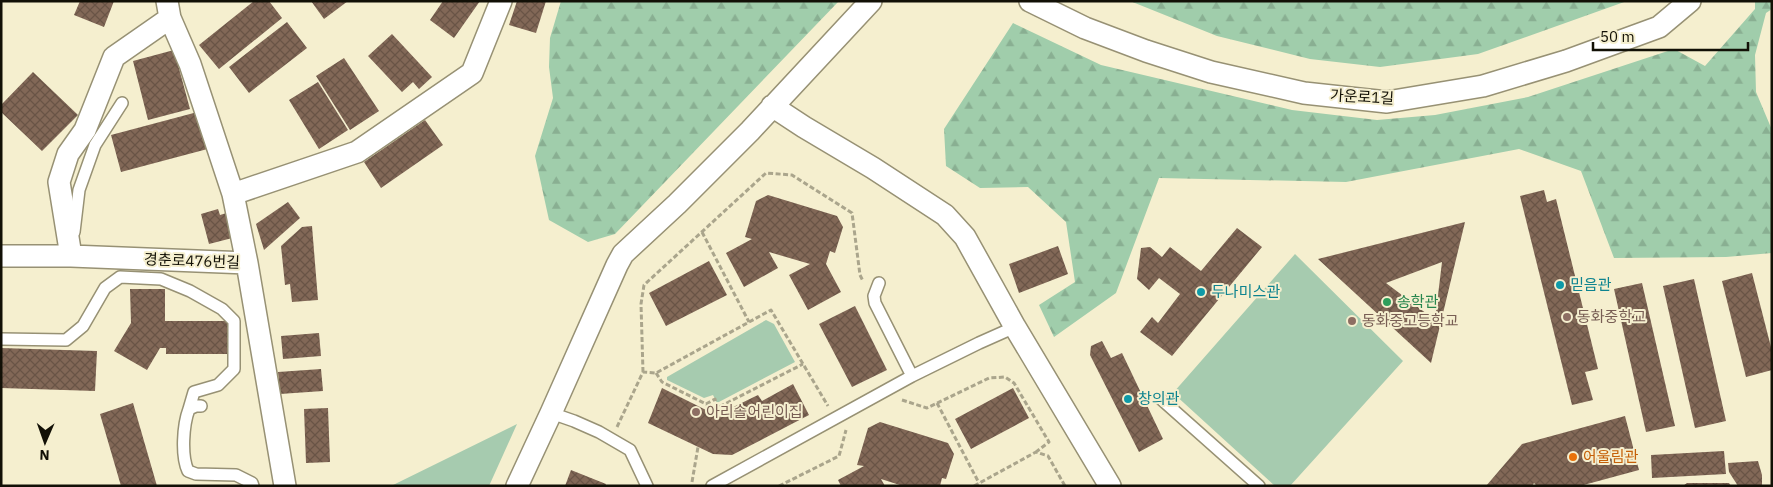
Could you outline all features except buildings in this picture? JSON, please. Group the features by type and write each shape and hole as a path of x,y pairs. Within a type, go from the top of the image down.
{"street":[{"path":"233,194 357,152 472,73 501,1"},
{"path":"517,486 616,264 623,254 677,204 750,131 871,1"},
{"name":"가운로1길","path":"1030,1 1085,28 1146,51 1211,72 1304,94 1387,102 1483,86 1566,61 1659,26 1690,1"},
{"path":"71,256 59,182 68,154 85,130 114,57 169,10 190,64 233,194 247,263"},
{"path":"772,106 945,214 965,237 1015,327 1110,486"},
{"name":"경춘로476번길","path":"1,256 71,256 247,263 284,486"}],"lane":[{"path":"71,256 79,190 95,145 122,103"},
{"path":"1,339 66,340 83,326 104,288 120,277 161,279 198,296 222,310 234,320 234,369 218,385 194,392 185,419 184,462 188,471 196,474 236,475 252,483 253,486"},
{"path":"879,283 874,296 875,303 912,376"},
{"path":"712,486 912,376 1015,327"},
{"path":"1161,399 1259,486"},
{"path":"189,409 201,406"},
{"path":"551,413 574,421 630,450 647,486"}],"path":[{"path":"612,440 642,372 640,304 644,285 766,173 792,175 852,213 860,275 875,303"},
{"path":"702,232 749,322"},
{"path":"642,372 656,373 771,310 835,419"},
{"path":"713,413 717,408 804,364"},
{"path":"656,373 662,382 706,404"},
{"path":"899,399 927,408 989,378 1005,377 1014,383 1049,442 1036,452 974,486"},
{"path":"704,408 706,404 715,399 717,408"},
{"path":"937,404 978,483"},
{"path":"778,486 839,456 847,427"},
{"path":"692,482 698,447"},
{"path":"1036,452 1048,456 1065,486"}],"green space":[{"path":"561,1 839,1 615,234 588,242 549,220 535,156 553,98 549,67 550,38"},
{"path":"1130,1 1627,1 1478,54 1380,67 1310,59 1217,36"},
{"path":"1755,1 1772,1 1772,9 1766,13 1755,55 1756,92 1772,130 1772,253 1726,257 1614,258 1581,171 1519,149 1346,182 1159,178 1116,293 1054,337 1039,305 1075,282 1066,222 1028,187 980,188 946,166 944,129 1013,23 1101,65 1292,110 1377,120 1435,115 1528,97 1674,49 1705,66 1755,9"},
{"path":"1295,254 1403,361 1290,486 1275,486 1173,393"},
{"path":"766,320 774,324 795,362 717,403 713,395 704,398 667,380 667,377"},
{"path":"517,424 489,486 391,486"}],"place":[{"name":"믿음관","path":"1560,285"},
{"name":"두나미스관","path":"1201,292"},
{"name":"송학관","path":"1387,302"},
{"name":"동화중학교","path":"1567,317"},
{"name":"동화중고등학교","path":"1352,321"},
{"name":"창의관","path":"1128,399"},
{"name":"아리솔어린이집","path":"696,412"},
{"name":"어울림관","path":"1573,457"}]}
